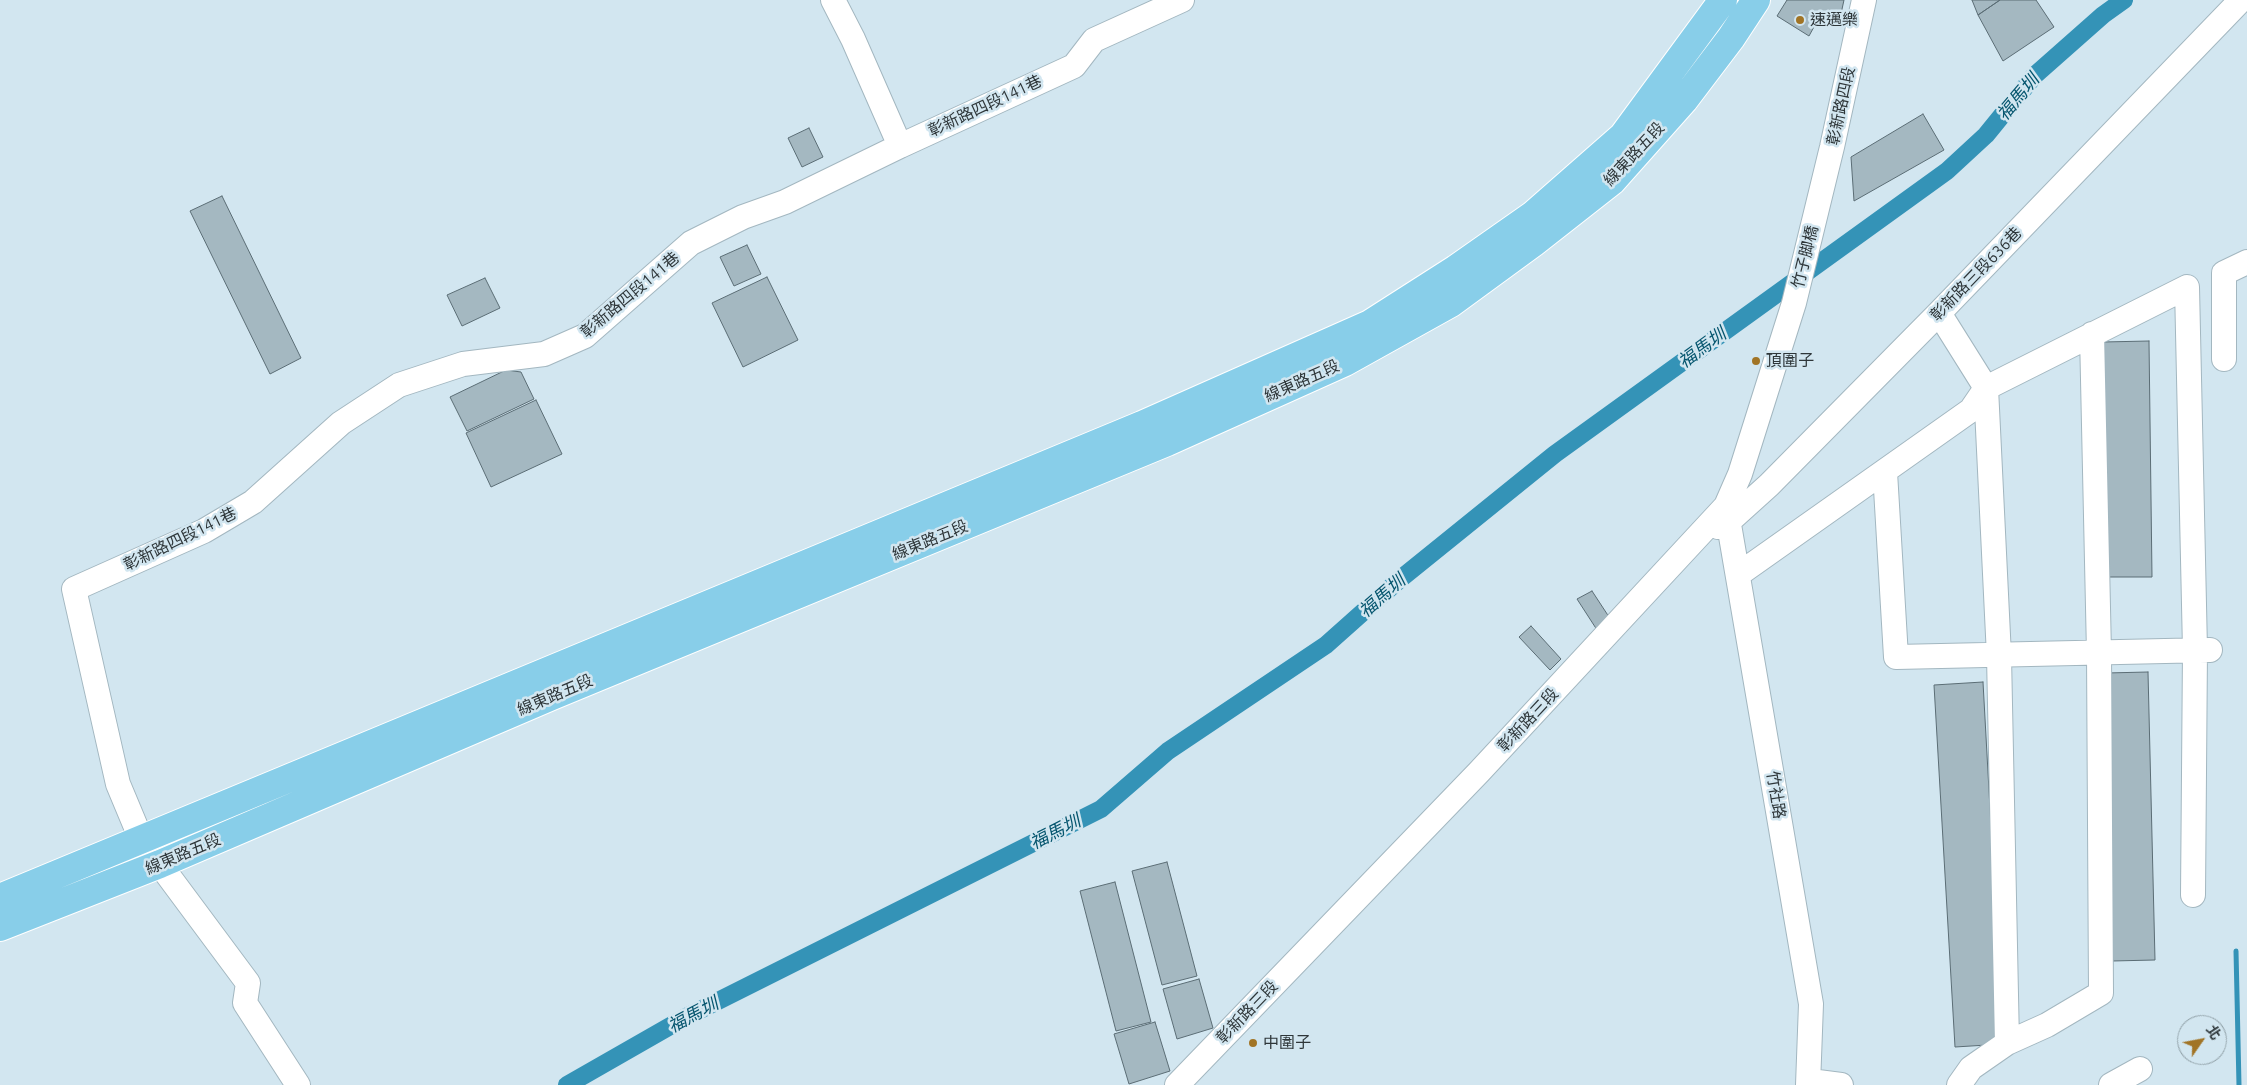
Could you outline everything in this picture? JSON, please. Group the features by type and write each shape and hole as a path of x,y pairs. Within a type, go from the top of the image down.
{"main road":[{"name":"線東路五段","path":"0,898 1142,425 1370,324 1456,269 1533,215 1623,136 1723,0"},
{"name":"線東路五段","path":"0,927 160,864 561,692 1167,442 1345,362 1451,304 1612,181 1684,100 1731,38 1756,0"}],"street":[{"path":"833,0 853,39 900,146"},
{"name":"彰新路四段141巷","path":"141,839 118,784 74,590 204,531 253,502 341,423 400,385 463,364 544,354 584,336 691,242 743,217 785,202 900,146 1074,66 1094,40 1182,0"},
{"name":"彰新路四段","path":"1816,211 1864,0"},
{"name":"彰新路三段636巷","path":"1700,536 1727,514 1769,485 1939,313 2241,0"},
{"name":"竹子脚橋","path":"1727,514 1794,303 1816,211"},
{"path":"2224,359 2224,273 2247,262"},
{"path":"1739,574 1970,410 1986,388 2187,287 2203,650 2193,895"},
{"path":"1939,313 1986,388 1999,656 2007,1043"},
{"path":"1959,1085 1971,1068 2007,1043 2047,1025 2101,993 2099,653 2092,334"},
{"path":"1885,472 1896,657 2203,650"},
{"name":"竹社路","path":"1727,514 1739,574 1811,1004 1809,1083"},
{"name":"彰新路三段","path":"1177,1085 1479,772 1700,536"},
{"path":"141,839 248,983 245,1003 298,1085"},
{"path":"2111,1085 2140,1069"},
{"path":"1809,1083 1841,1085"}],"building":[{"name":"速邁樂","path":"1787,0 1844,0 1839,23 1821,14 1809,36 1777,16"},
{"path":"1972,0 2000,0 1978,15"},
{"path":"2000,0 2036,0 2054,27 2003,61 1978,15"},
{"path":"1923,114 1944,150 1854,201 1851,157"},
{"path":"809,128 823,157 802,167 788,138"},
{"path":"222,196 301,358 270,374 190,211"},
{"path":"747,245 761,274 734,286 720,257"},
{"path":"767,277 798,340 743,367 712,303"},
{"path":"485,278 500,308 462,326 447,295"},
{"path":"2149,341 2152,577 2106,577 2103,342"},
{"path":"506,370 521,372 534,399 467,431 450,397"},
{"path":"536,400 562,454 491,487 466,433"},
{"path":"1592,591 1613,623 1599,633 1577,599"},
{"path":"1531,626 1561,659 1550,670 1519,637"},
{"path":"2148,672 2155,960 2112,961 2106,673"},
{"path":"1983,682 2003,1044 1955,1047 1934,685"},
{"path":"1167,862 1197,976 1162,985 1132,871"},
{"path":"1115,882 1151,1022 1116,1031 1080,891"},
{"path":"1199,979 1213,1028 1177,1039 1163,989"},
{"path":"1155,1022 1170,1071 1129,1084 1114,1034"}],"waterway":[{"name":"福馬圳","path":"567,1085 686,1017 1101,809 1168,751 1326,645 1399,580 1555,454 1947,171 1986,135 2034,76 2103,15 2124,0"},
{"path":"2236,951 2239,1085"}],"place":[{"name":"速邁樂","path":"1800,20"},
{"name":"頂圍子","path":"1756,361"},
{"name":"中圍子","path":"1253,1043"}]}
